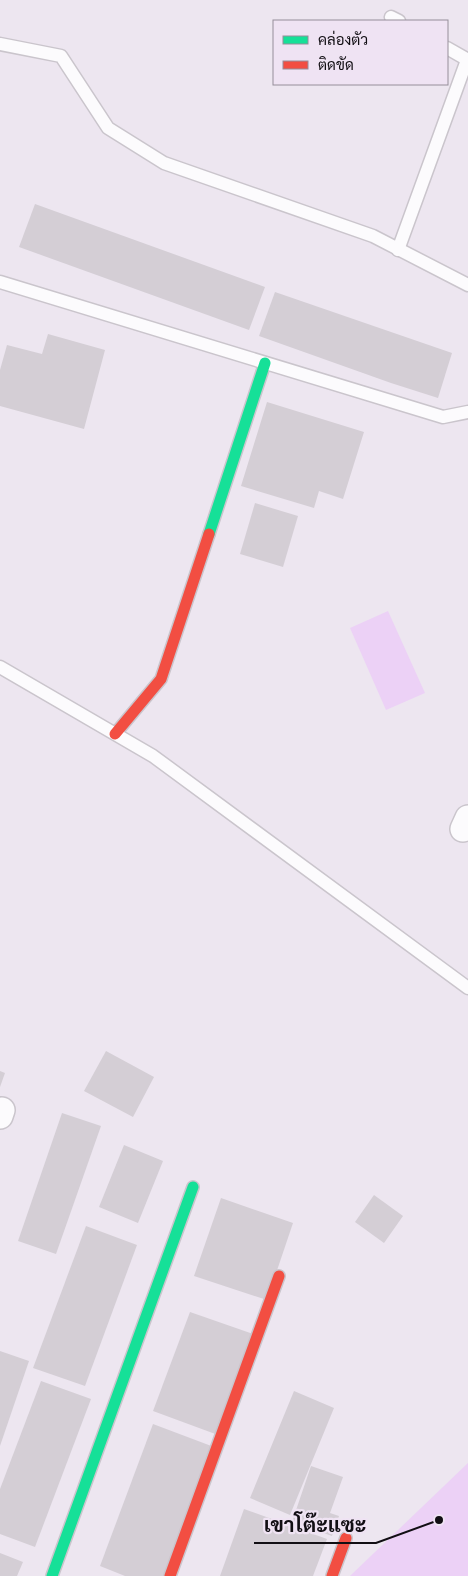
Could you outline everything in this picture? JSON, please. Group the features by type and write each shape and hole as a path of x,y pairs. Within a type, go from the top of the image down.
{"street":[{"path":"115,734 161,680 265,363"},
{"path":"52,1576 193,1187"},
{"path":"170,1576 279,1276"},
{"path":"332,1576 346,1538"}],"lane":[{"path":"0,44 61,56 108,128 164,163 373,236 468,285"},
{"path":"398,250 467,60 448,49"},
{"path":"0,282 443,417 468,412"},
{"path":"0,667 153,756 468,988"}],"shaded area":[{"path":"388,611 425,693 386,710 350,628"},
{"path":"468,1463 468,1576 350,1576"}],"building":[{"path":"35,204 265,287 249,330 19,247"},
{"path":"275,292 452,353 438,398 259,336"},
{"path":"48,334 105,350 84,429 0,406 0,370 7,345 42,354"},
{"path":"267,402 364,432 343,499 319,491 314,508 241,486"},
{"path":"255,503 298,516 283,567 240,554"},
{"path":"106,1051 154,1077 133,1117 84,1091"},
{"path":"0,1071 5,1073 0,1087"},
{"path":"62,1113 101,1126 56,1254 18,1241"},
{"path":"124,1145 163,1161 138,1223 99,1207"},
{"path":"374,1195 403,1216 384,1243 355,1222"},
{"path":"221,1198 293,1223 267,1300 194,1276"},
{"path":"86,1226 137,1245 85,1386 33,1368"},
{"path":"190,1312 256,1335 218,1435 153,1411"},
{"path":"0,1351 29,1361 0,1446"},
{"path":"41,1381 91,1399 35,1547 0,1534 0,1489"},
{"path":"294,1391 334,1408 290,1515 250,1498"},
{"path":"153,1424 214,1447 166,1576 125,1576 100,1566"},
{"path":"311,1466 343,1477 330,1513 339,1516 332,1536 292,1522"},
{"path":"244,1509 327,1539 313,1576 220,1576"},
{"path":"0,1553 23,1562 17,1576 0,1576"}],"traffic: fast":[{"path":"209,534 265,363"},
{"path":"52,1576 193,1187"}],"traffic: jam":[{"path":"115,734 161,679 209,534"},
{"path":"170,1576 279,1276"},
{"path":"332,1576 346,1538"}],"place":[{"name":"เขาโต๊ะแซะ","path":"439,1520"}]}
